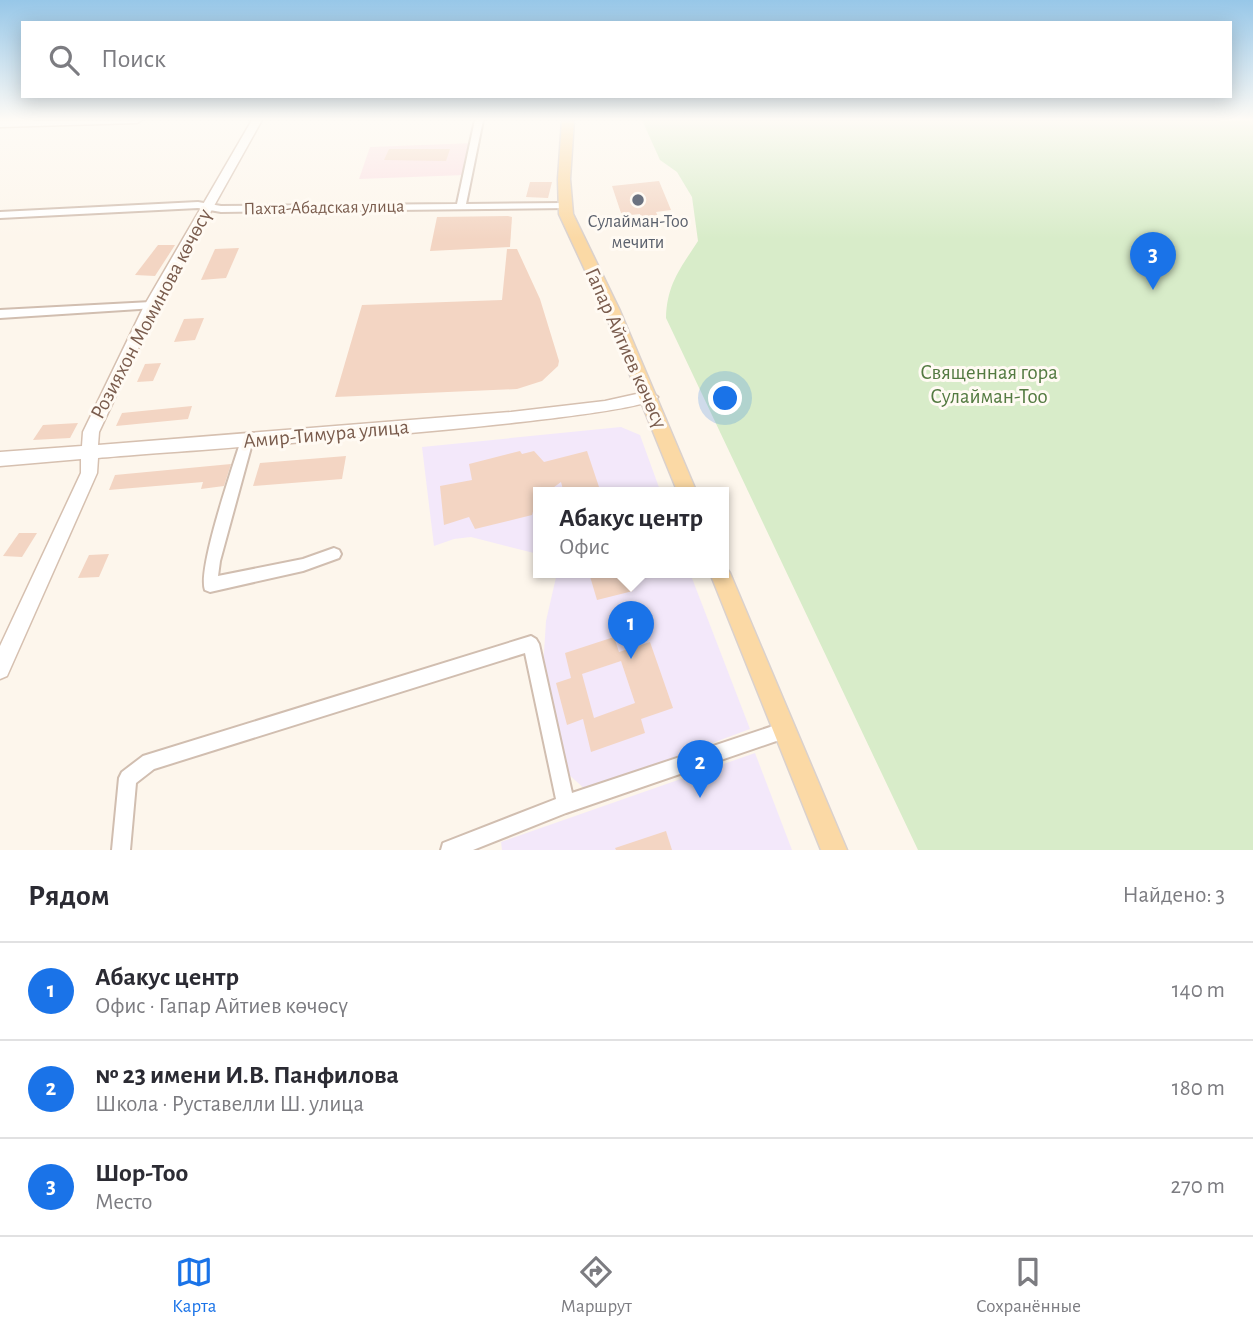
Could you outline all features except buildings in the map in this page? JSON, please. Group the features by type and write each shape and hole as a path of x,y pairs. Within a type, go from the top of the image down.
{"main road":[{"name":"Гапар Айтиев көчөсү","path":"566,160 564,206 575,238 612,311 686,487"},
{"path":"722,578 834,850"}],"street":[{"name":"Розияхон Моминова көчөсү","path":"0,669 89,473 91,432 151,306 234,160"},
{"path":"461,206 471,160"},
{"name":"Пахта-Абадская улица","path":"0,215 198,205 221,209 564,206"},
{"path":"0,314 151,306"},
{"name":"Амир-Тимура улица","path":"0,459 511,418 605,407 650,397"},
{"path":"247,440 213,561 210,584 303,565 334,554"},
{"path":"121,850 128,778 149,762 531,644 566,804"},
{"path":"450,850 482,844 566,804 785,730"}],"shaded area":[{"path":"366,160 470,160 465,175 359,179"},
{"path":"621,427 640,435 659,487 533,487 533,553 471,537 434,546 422,447"},
{"path":"556,578 692,578 750,729 586,790 567,773 543,668 546,621"},
{"path":"755,753 792,850 502,850 501,842"}],"green space":[{"name":"Священная гора Сулайман-Тоо","path":"660,160 1253,160 1253,850 918,850 666,318 672,286 698,241 692,197 677,172"}],"place":[{"name":"Сулайман-Тоо мечити","path":"638,200"},
{"name":"Шор-Тоо","path":"1153,290"},
{"name":"Абакус центр","path":"631,659"},
{"name":"№ 23 имени И.В. Панфилова","path":"700,798"}]}
